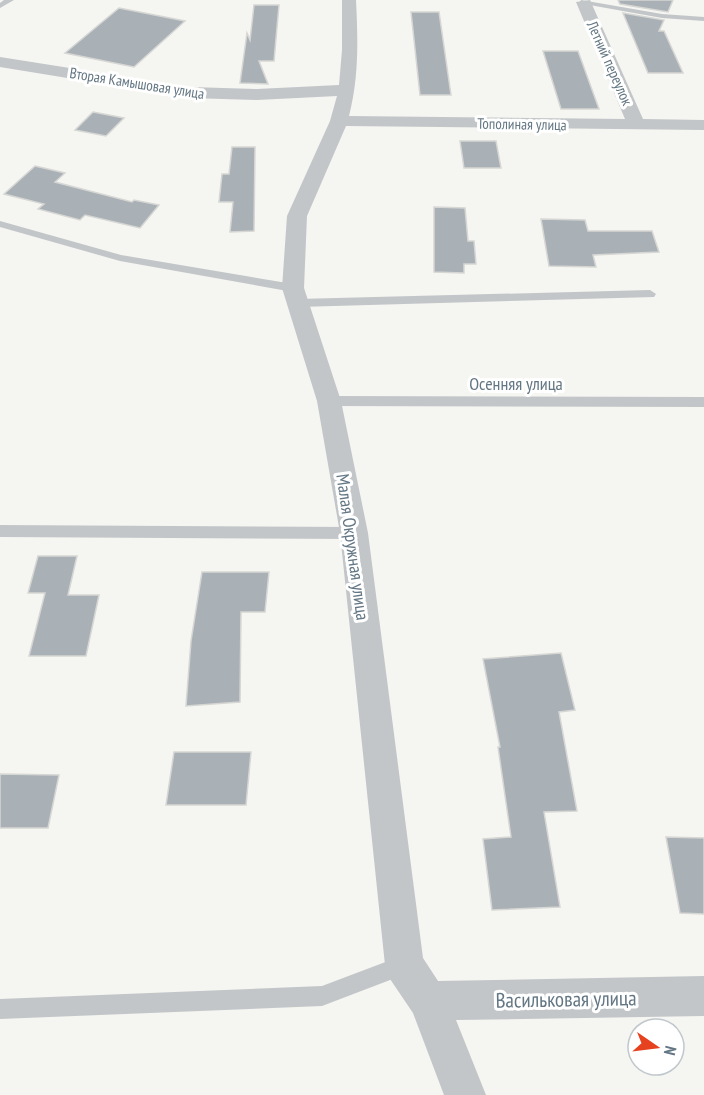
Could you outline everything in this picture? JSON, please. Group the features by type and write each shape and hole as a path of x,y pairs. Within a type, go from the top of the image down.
{"street":[{"name":"Малая Окружная улица","path":"349,0 350,50 347,90 339,121 297,216 295,295 329,401 354,533 404,965 428,1001 465,1095"},
{"name":"Летний переулок","path":"584,1 637,126"},
{"name":"Вторая Камышовая улица","path":"0,62 196,93 274,95 347,90"},
{"name":"Тополиная улица","path":"339,121 704,125"},
{"name":"Васильковая улица","path":"428,1001 704,996"}],"lane":[{"path":"0,6 10,0"},
{"path":"584,1 662,16 704,19"},
{"path":"0,224 120,258 295,295 650,294"},
{"name":"Осенняя улица","path":"329,401 704,402"},
{"path":"0,531 354,533"},
{"path":"0,1009 322,996 404,965"}],"building":[{"path":"618,0 673,0 668,12 620,4"},
{"path":"254,5 279,5 274,61 259,61 268,84 240,83 247,33 250,40"},
{"path":"119,8 185,21 134,67 65,53"},
{"path":"411,12 439,12 451,95 420,95"},
{"path":"623,13 664,20 659,31 664,31 683,73 648,73"},
{"path":"543,51 578,51 599,109 561,109"},
{"path":"93,112 124,118 106,136 75,130"},
{"path":"460,141 496,141 501,168 464,168"},
{"path":"232,147 255,147 254,231 230,232 233,202 219,202 222,174 229,174"},
{"path":"35,166 65,173 55,182 132,202 134,200 159,205 140,228 85,215 80,220 38,209 44,204 4,194"},
{"path":"434,207 465,208 468,241 474,241 476,264 464,264 464,273 434,272"},
{"path":"541,219 585,220 588,231 652,231 659,252 593,255 596,267 549,266"},
{"path":"38,556 77,556 68,595 99,595 86,656 29,656 45,593 28,593"},
{"path":"202,572 269,572 265,612 241,612 240,702 186,706 191,641"},
{"path":"561,653 575,710 559,712 577,811 544,812 560,907 492,910 483,839 511,837 498,747 500,747 483,659"},
{"path":"174,752 251,752 246,805 166,805"},
{"path":"0,774 59,775 48,828 0,828"},
{"path":"666,837 704,838 704,914 680,913"}]}
